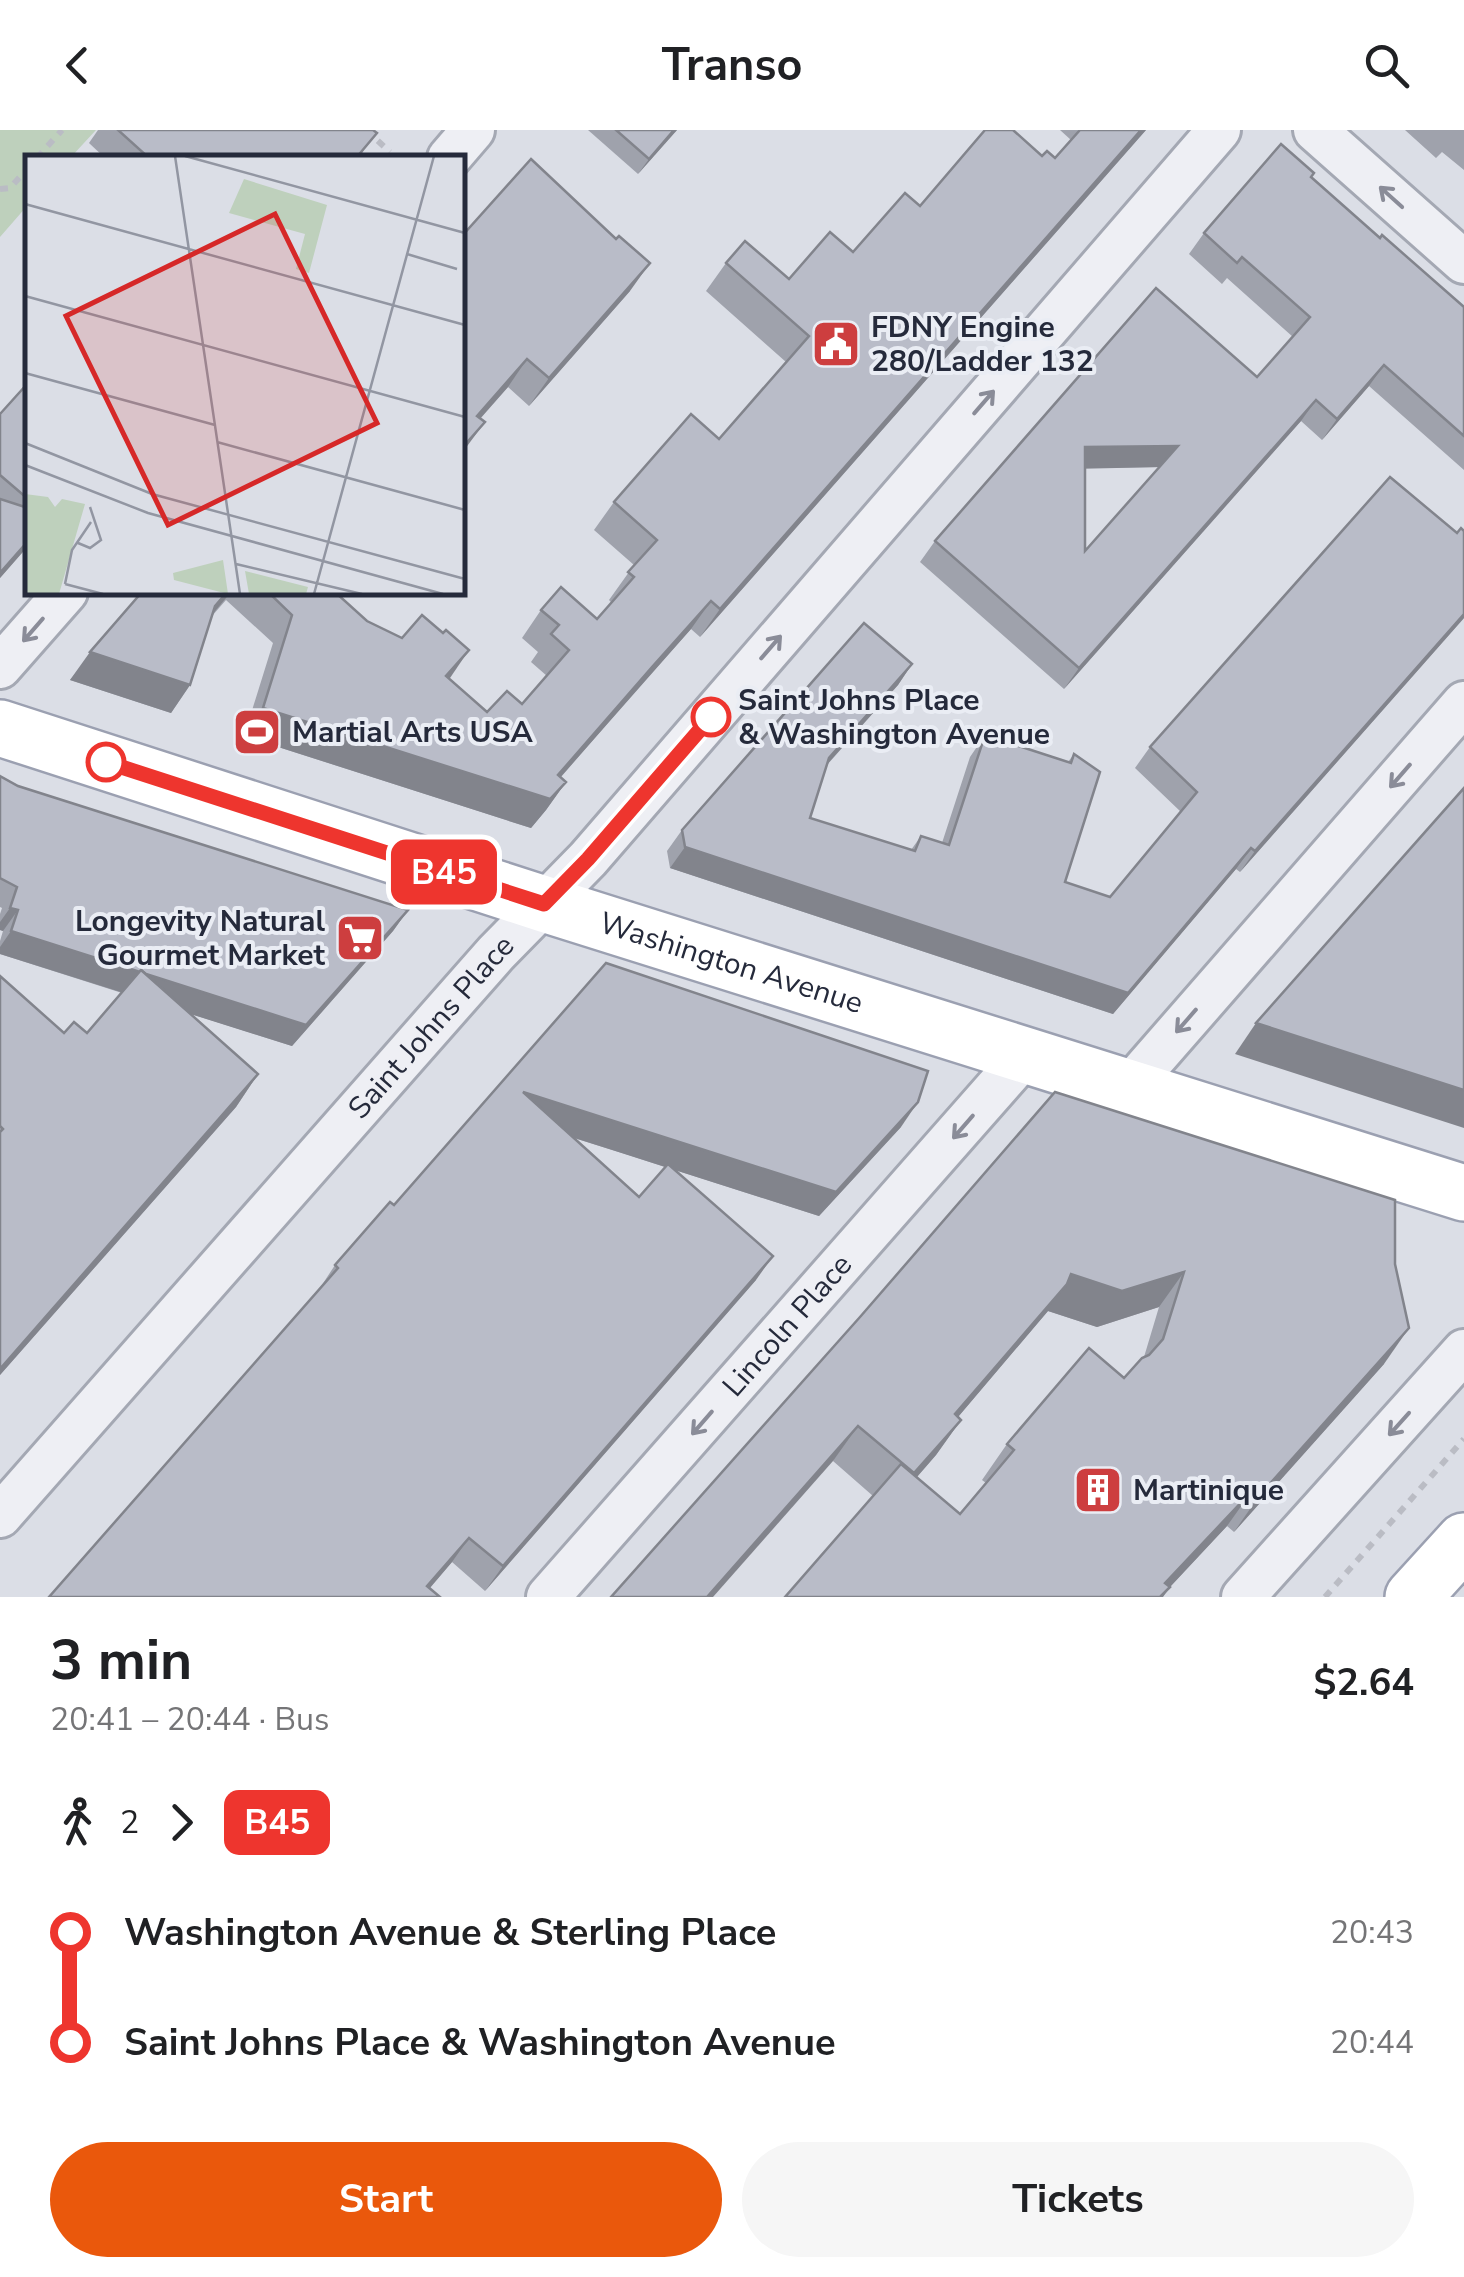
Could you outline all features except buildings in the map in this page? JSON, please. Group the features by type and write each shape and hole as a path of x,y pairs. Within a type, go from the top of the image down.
{"main road":[{"name":"Washington Avenue","path":"0,728 544,904 1464,1193"},
{"path":"1413,1597 1464,1540"}],"street":[{"path":"452,155 473,130"},
{"name":"Saint Johns Place","path":"0,1516 483,968 600,845 1218,130"},
{"path":"1316,130 1464,262"},
{"path":"0,667 63,595"},
{"path":"1130,1086 1464,703"},
{"name":"Lincoln Place","path":"548,1597 1027,1054"},
{"path":"1243,1597 1464,1351"}],"path":[{"path":"40,155 62,130"},
{"path":"366,130 390,152"},
{"path":"0,189 10,188 25,171"},
{"path":"1325,1597 1464,1440"}],"green space":[{"path":"0,130 96,130 73,155 25,155 25,208 0,237"}],"bus line":[{"name":"B45","path":"106,762 544,904 711,717"}],"place":[{"name":"FDNY Engine 280/Ladder 132","path":"836,344"},
{"name":"Saint Johns Place & Washington Avenue","path":"711,717"},
{"name":"Martial Arts USA","path":"257,732"},
{"name":"Longevity Natural Gourmet Market","path":"360,938"},
{"name":"Martinique","path":"1098,1490"}]}
